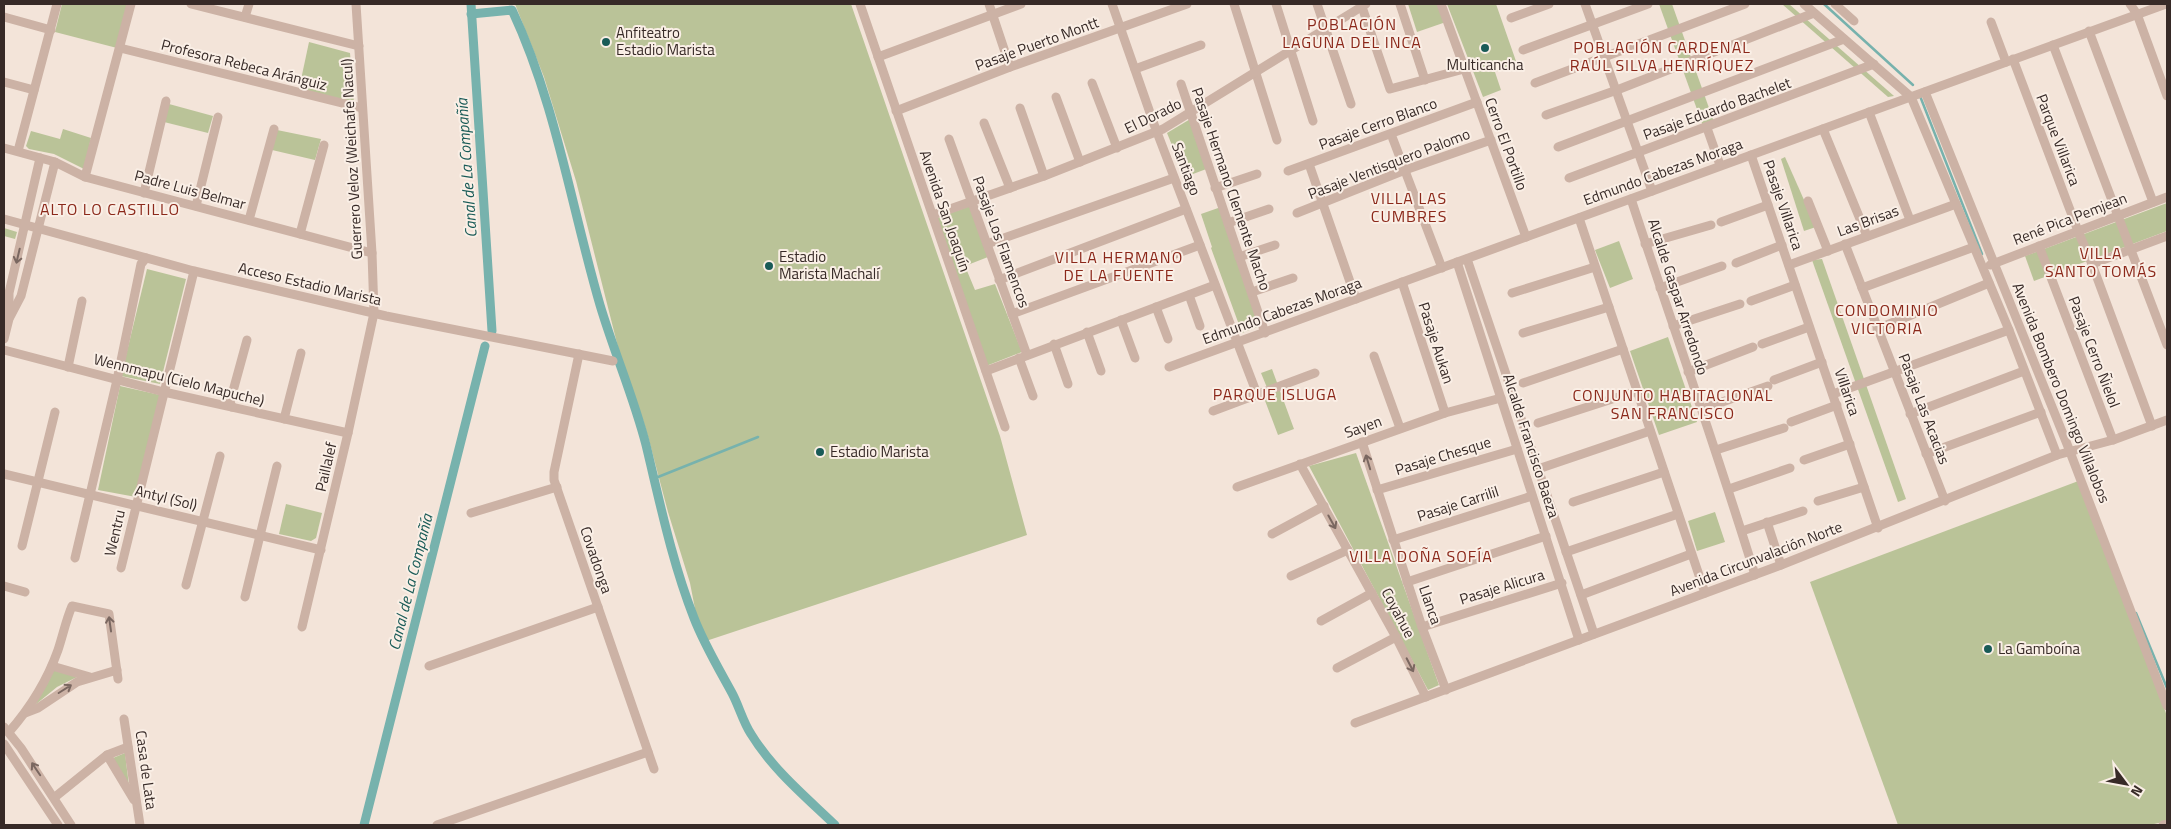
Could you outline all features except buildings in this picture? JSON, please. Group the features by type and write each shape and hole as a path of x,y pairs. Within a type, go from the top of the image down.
{"street":[{"path":"18,151 57,4"},
{"path":"85,177 131,4"},
{"path":"192,4 359,46"},
{"path":"245,17 249,4"},
{"name":"Guerrero Veloz (Weichafe Nacul)","path":"356,4 372,252 374,313"},
{"name":"Avenida San Joaquín","path":"863,4 896,111 1005,426"},
{"path":"989,4 1010,67"},
{"path":"878,57 1021,4"},
{"name":"Santiago","path":"1112,4 1174,178 1257,394"},
{"name":"Pasaje Puerto Montt","path":"896,111 1010,67 1187,4"},
{"path":"1234,4 1277,140"},
{"path":"1276,4 1313,120"},
{"path":"1316,4 1351,104"},
{"path":"1400,4 1425,80"},
{"name":"Cerro El Portillo","path":"1441,4 1526,237"},
{"path":"1511,18 1549,4"},
{"path":"1585,4 1652,191"},
{"path":"1523,50 1648,4"},
{"path":"1535,83 1744,4"},
{"name":"Avenida Bombero Domingo Villalobos","path":"1804,4 1911,96 1990,283 2057,455"},
{"path":"1835,4 1854,21"},
{"path":"2130,4 2137,14 2167,96"},
{"name":"Edmundo Cabezas Moraga","path":"1169,367 2166,4"},
{"path":"1363,5 1390,89 1464,69"},
{"name":"El Dorado","path":"933,215 1044,176 1157,132 1191,113 1363,5"},
{"path":"1546,115 1617,90 1814,13"},
{"path":"4,17 51,30"},
{"name":"Parque Villarica","path":"1991,22 2010,61 2092,264 2152,426"},
{"path":"2090,31 2154,202"},
{"path":"1558,147 1844,39"},
{"path":"1135,69 1202,45"},
{"path":"2053,45 2167,345"},
{"name":"Profesora Rebeca Aránguiz","path":"120,48 362,108"},
{"name":"Pasaje Eduardo Bachelet","path":"1569,178 1874,64"},
{"path":"4,82 34,90"},
{"path":"1092,82 1117,148"},
{"name":"Pasaje Hermano Clemente Macho","path":"1181,84 1265,332"},
{"name":"Avenida Bombero Domingo Villalobos","path":"1926,92 2070,452 2167,706"},
{"path":"1056,97 1080,162"},
{"path":"144,192 166,101"},
{"name":"Pasaje Cerro Blanco","path":"1288,171 1477,102"},
{"path":"1020,108 1044,176"},
{"path":"1868,112 1910,220"},
{"path":"196,206 218,117"},
{"path":"984,123 1010,188"},
{"path":"1707,128 1720,165"},
{"path":"249,220 274,129"},
{"path":"1823,129 1867,236"},
{"path":"1391,134 1442,268"},
{"name":"Pasaje Los Flamencos","path":"949,139 1012,314 1032,396"},
{"name":"Pasaje Ventisquero Palomo","path":"1298,214 1405,170 1491,140"},
{"path":"300,234 324,144"},
{"name":"Padre Luis Belmar","path":"4,148 55,162 85,177 372,252"},
{"name":"Pasaje Villarica","path":"1751,155 1789,265"},
{"path":"4,339 9,319 9,293 40,158"},
{"path":"9,319 22,296 55,162"},
{"path":"1309,164 1356,299"},
{"path":"1215,188 1257,174"},
{"path":"987,244 1174,178"},
{"name":"René Pica Pemjean","path":"1983,268 2167,197"},
{"name":"Alcalde Gaspar Arredondo","path":"1631,198 1688,372 1729,488 1755,574"},
{"path":"1808,201 1828,251"},
{"name":"Las Brisas","path":"1789,265 1956,204"},
{"path":"1721,222 1768,205"},
{"path":"999,280 1186,208"},
{"path":"1228,224 1270,209"},
{"path":"1579,218 1705,593"},
{"name":"Acceso Estadio Marista","path":"4,220 146,258 374,313 613,361"},
{"path":"1645,244 1711,225"},
{"path":"2092,264 2167,236"},
{"name":"Pasaje Las Acacias","path":"1845,244 1945,501"},
{"path":"1012,314 1200,245"},
{"path":"1239,257 1275,245"},
{"path":"1736,263 1782,246"},
{"name":"Pasaje Cerro Ñielol","path":"2039,246 2113,440"},
{"path":"1862,288 1974,247"},
{"path":"75,558 117,380 141,264 146,258"},
{"name":"Alcalde Francisco Baeza","path":"1467,259 1594,634"},
{"name":"Alcalde Francisco Baeza","path":"1457,262 1579,640"},
{"name":"Villarica","path":"1789,265 1878,528"},
{"path":"1660,288 1722,266"},
{"path":"1512,293 1595,267"},
{"name":"Wentru","path":"121,568 194,270"},
{"path":"1252,292 1293,278"},
{"name":"Pasaje Aukan","path":"1402,282 1445,412"},
{"path":"1877,329 1990,283"},
{"path":"986,370 1215,285"},
{"path":"1751,301 1795,285"},
{"path":"1188,295 1200,326"},
{"path":"68,367 82,301"},
{"path":"1673,326 1740,304"},
{"path":"1523,333 1609,306"},
{"path":"1156,307 1168,339"},
{"name":"Paillalef","path":"302,627 374,313"},
{"path":"1121,320 1135,358"},
{"path":"1762,344 1809,327"},
{"path":"1833,394 2009,330"},
{"path":"1088,332 1101,371"},
{"path":"232,407 230,402 247,340"},
{"path":"1054,344 1068,384"},
{"path":"1688,372 1752,348"},
{"path":"1523,383 1623,349"},
{"name":"Wennmapu (Cielo Mapuche)","path":"4,350 164,392 348,433"},
{"path":"284,419 302,353"},
{"name":"Covadonga","path":"579,354 554,472 557,487 654,769"},
{"path":"1374,356 1400,428"},
{"path":"1702,409 1822,362"},
{"path":"1910,414 2024,371"},
{"path":"1212,411 1315,372"},
{"path":"1538,422 1637,391"},
{"name":"Sayen","path":"1237,487 1445,412 1501,398"},
{"path":"1716,450 1837,405"},
{"path":"22,546 55,412"},
{"path":"1926,454 2041,412"},
{"name":"Avenida Circunvalación Norte","path":"1355,723 1878,528 2057,455 2113,440 2167,420"},
{"path":"1538,469 1650,431"},
{"name":"Llanca","path":"1362,442 1422,627 1446,690"},
{"path":"1804,460 1850,444"},
{"name":"Pasaje Chesque","path":"1377,490 1517,449"},
{"path":"186,586 220,456"},
{"name":"Coyahue","path":"1300,464 1396,637 1426,697"},
{"path":"245,597 277,466"},
{"path":"1729,488 1790,468"},
{"path":"1573,502 1664,472"},
{"name":"Antyl (Sol)","path":"4,474 320,550"},
{"path":"1818,501 1864,486"},
{"path":"471,513 557,487"},
{"name":"Pasaje Carrilil","path":"1393,540 1532,496"},
{"path":"1272,534 1324,506"},
{"path":"1742,530 1803,511"},
{"path":"1566,552 1678,514"},
{"path":"1766,522 1781,565"},
{"path":"1407,582 1546,536"},
{"path":"1291,576 1348,550"},
{"path":"1581,594 1691,554"},
{"name":"Pasaje Alicura","path":"1422,627 1562,583"},
{"path":"4,586 25,592"},
{"path":"1321,620 1372,593"},
{"path":"24,714 38,708 68,687 91,677 117,675 109,614 72,606 52,666 42,686 24,714 6,730 55,798 71,825"},
{"path":"429,666 598,607"},
{"path":"1337,668 1396,637"},
{"path":"52,666 91,677"},
{"name":"Casa de Lata","path":"124,719 140,825"},
{"path":"4,744 8,757 58,825"},
{"path":"55,798 107,755 128,746"},
{"path":"437,825 648,752"},
{"path":"107,755 137,804"},
{"path":"2163,825 2167,824"}],"green space":[{"path":"62,4 128,4 117,48 55,32"},
{"name":"Estadio Marista Machalí","path":"515,4 851,4 1000,436 1027,535 706,641 697,619 690,583 643,420 625,382 619,351 576,181 544,77"},
{"path":"1408,4 1440,4 1446,22 1417,32"},
{"path":"1447,4 1496,4 1517,64 1495,72 1501,90 1483,97"},
{"path":"1659,4 1672,4 1714,122 1703,126"},
{"path":"1782,4 1789,4 1894,96 1888,97"},
{"path":"309,42 350,53 354,102 299,89"},
{"path":"169,104 213,116 208,133 164,122"},
{"path":"1192,118 1209,168 1185,177 1167,133"},
{"path":"63,129 91,138 84,169 54,154 29,149 26,146 31,131 60,139"},
{"path":"277,130 321,139 315,160 272,150"},
{"path":"1785,157 1816,227 1804,231 1781,159"},
{"path":"2167,203 2167,231 2034,281 2025,256"},
{"path":"970,206 988,257 965,266 975,290 995,284 1022,352 986,366 937,218"},
{"path":"1221,207 1263,325 1242,333 1211,248 1201,214"},
{"path":"4,228 17,232 15,239 4,236"},
{"path":"1619,241 1633,279 1610,288 1595,250"},
{"path":"1822,259 1906,499 1898,502 1812,260"},
{"path":"147,269 186,279 160,384 121,376"},
{"path":"1668,337 1697,422 1659,435 1630,351"},
{"path":"1272,369 1294,429 1278,435 1264,398 1270,395 1261,373"},
{"path":"120,386 160,395 136,497 98,490"},
{"path":"1356,453 1439,685 1428,690 1309,466"},
{"name":"La Gamboína","path":"2081,480 2167,716 2167,821 2150,825 1898,825 1810,582"},
{"path":"286,504 322,513 316,538 311,541 279,534"},
{"path":"1715,512 1725,542 1697,551 1688,521"},
{"path":"54,670 77,677 57,687 35,705"},
{"path":"125,753 129,786 113,758"}],"waterway":[{"name":"Canal de La Compañía","path":"471,4 492,331"},
{"path":"1824,4 1913,85"},
{"path":"471,14 512,10 527,46 552,119 600,305 641,427 673,554 698,628 748,729 760,747 790,782 835,825"},
{"path":"1920,96 1982,254"},
{"name":"Canal de La Compañía","path":"364,825 485,346"},
{"path":"653,479 758,437"},
{"path":"2136,613 2167,688"}],"place":[{"name":"Anfiteatro Estadio Marista","path":"606,42"},
{"name":"Multicancha","path":"1485,48"},
{"name":"Estadio Marista Machalí","path":"769,266"},
{"name":"Estadio Marista","path":"820,452"},
{"name":"La Gamboína","path":"1988,649"}],"district":[{"name":"POBLACIÓN LAGUNA DEL INCA","path":"1352,33"},
{"name":"POBLACIÓN CARDENAL RAÚL SILVA HENRÍQUEZ","path":"1662,56"},
{"name":"VILLA LAS CUMBRES","path":"1409,207"},
{"name":"ALTO LO CASTILLO","path":"110,209"},
{"name":"VILLA SANTO TOMÁS","path":"2101,262"},
{"name":"VILLA HERMANO DE LA FUENTE","path":"1119,266"},
{"name":"CONDOMINIO VICTORIA","path":"1887,319"},
{"name":"PARQUE ISLUGA","path":"1275,394"},
{"name":"CONJUNTO HABITACIONAL SAN FRANCISCO","path":"1673,404"},
{"name":"VILLA DOÑA SOFÍA","path":"1421,556"}]}
